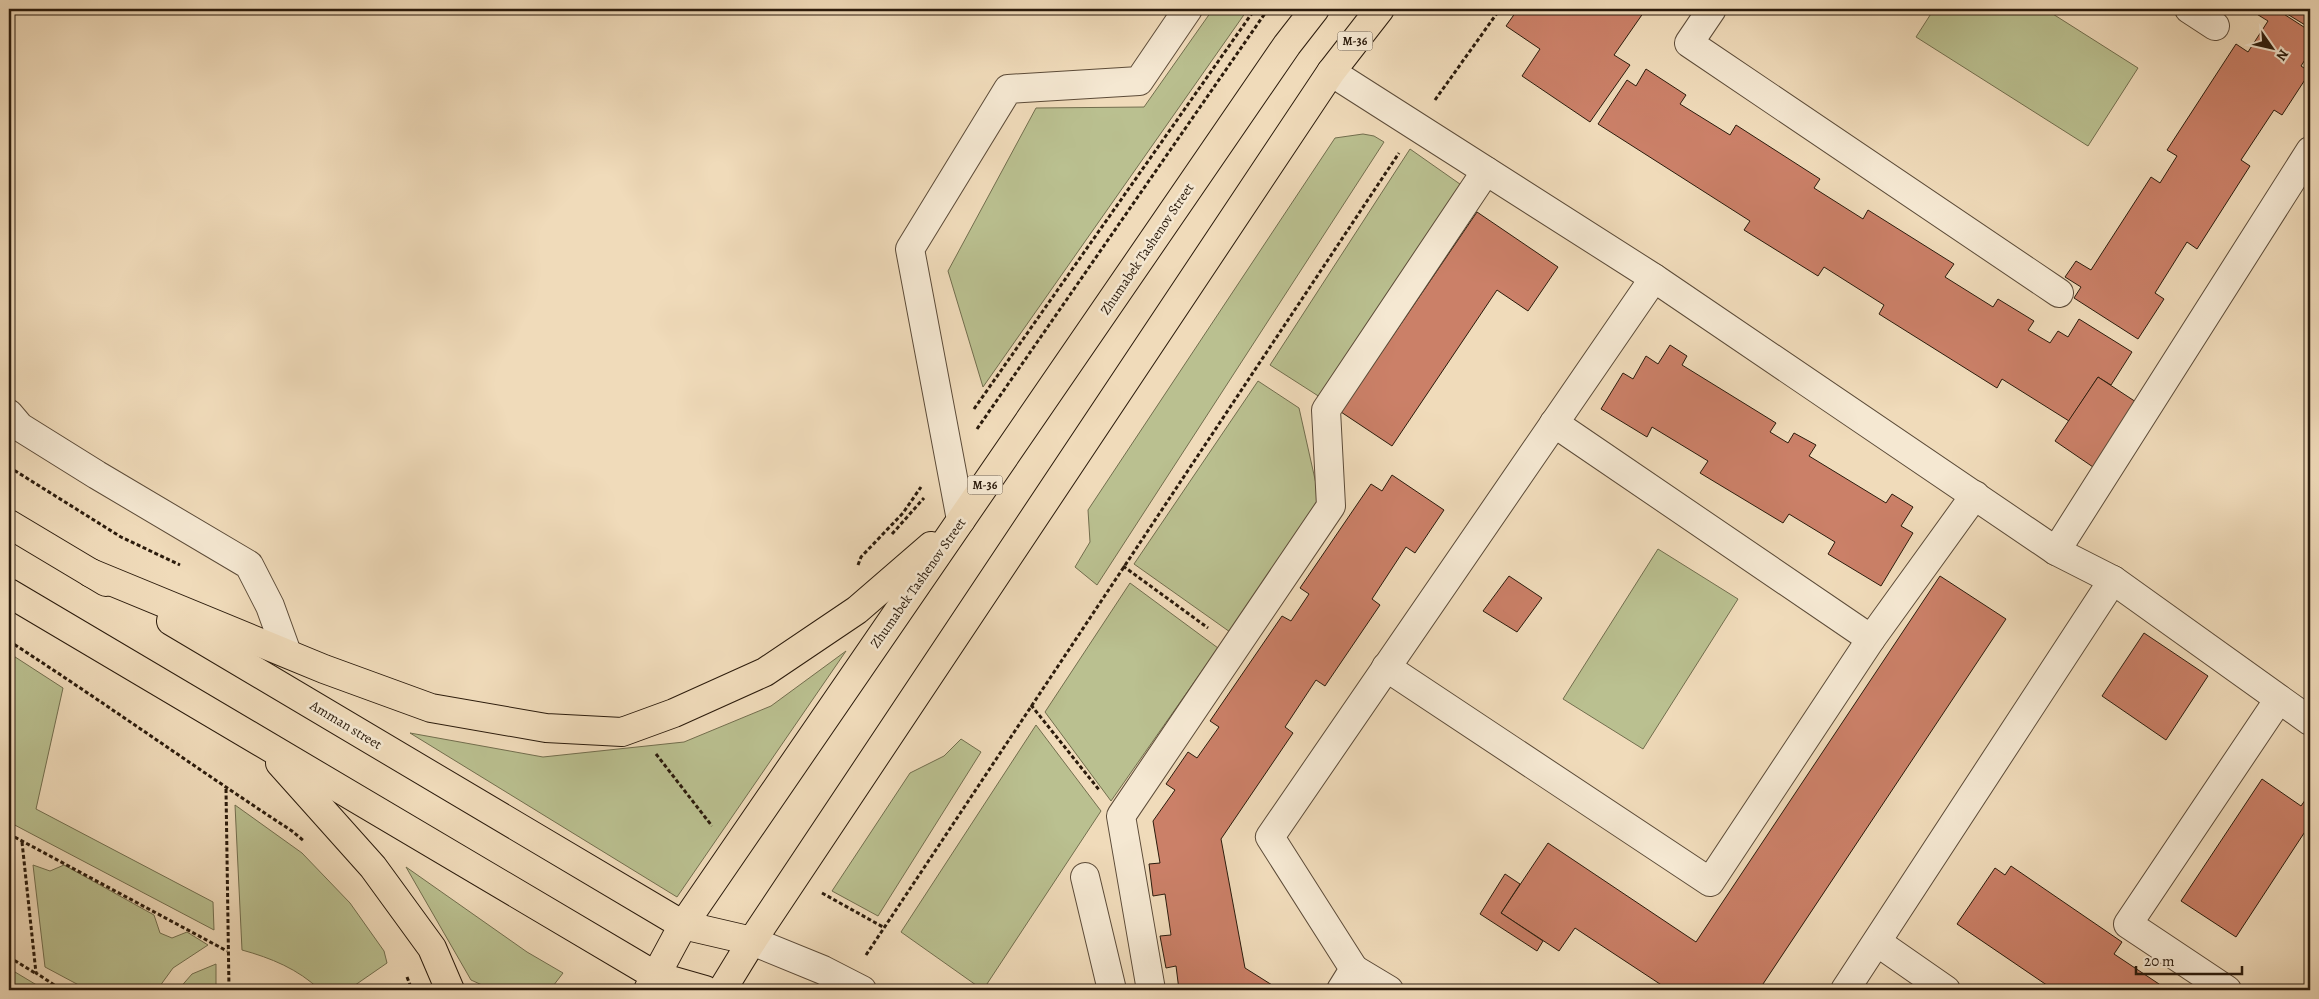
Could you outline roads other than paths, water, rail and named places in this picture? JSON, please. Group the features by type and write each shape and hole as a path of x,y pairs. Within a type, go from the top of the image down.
{"main road":[{"name":"Zhumabek Tashenov Street","path":"652,983 683,925 1287,45 1314,9"},
{"name":"M-36","path":"722,990 752,941 1331,72 1380,9"},
{"path":"91,573 324,669 431,708 546,728 622,732 674,712 765,672 857,610 961,520"},
{"name":"Amman street","path":"9,524 683,925 752,941"},
{"path":"9,594 262,743 652,983 705,990"},
{"path":"262,743 373,867 432,948 450,990"}],"street":[{"path":"961,520 910,249 1008,89 1139,81 1188,9"},
{"path":"1712,9 1689,43 2059,293"},
{"path":"2189,9 2215,26"},
{"path":"1331,72 1654,278 2056,551 2113,580 2310,721"},
{"path":"2056,551 2310,151"},
{"path":"1151,990 1121,816 1331,506 1326,410 1486,171"},
{"path":"1389,990 1348,980 1270,837 1654,278"},
{"path":"9,414 20,426 89,470 249,565 270,606 287,653"},
{"path":"1554,423 1871,639"},
{"path":"1386,667 1710,882 1871,639 1975,495"},
{"path":"1845,990 2113,580"},
{"path":"2227,990 2128,924 2279,699"},
{"path":"1086,877 1112,990"},
{"path":"752,941 856,986"},
{"path":"1877,942 1946,990"}]}
